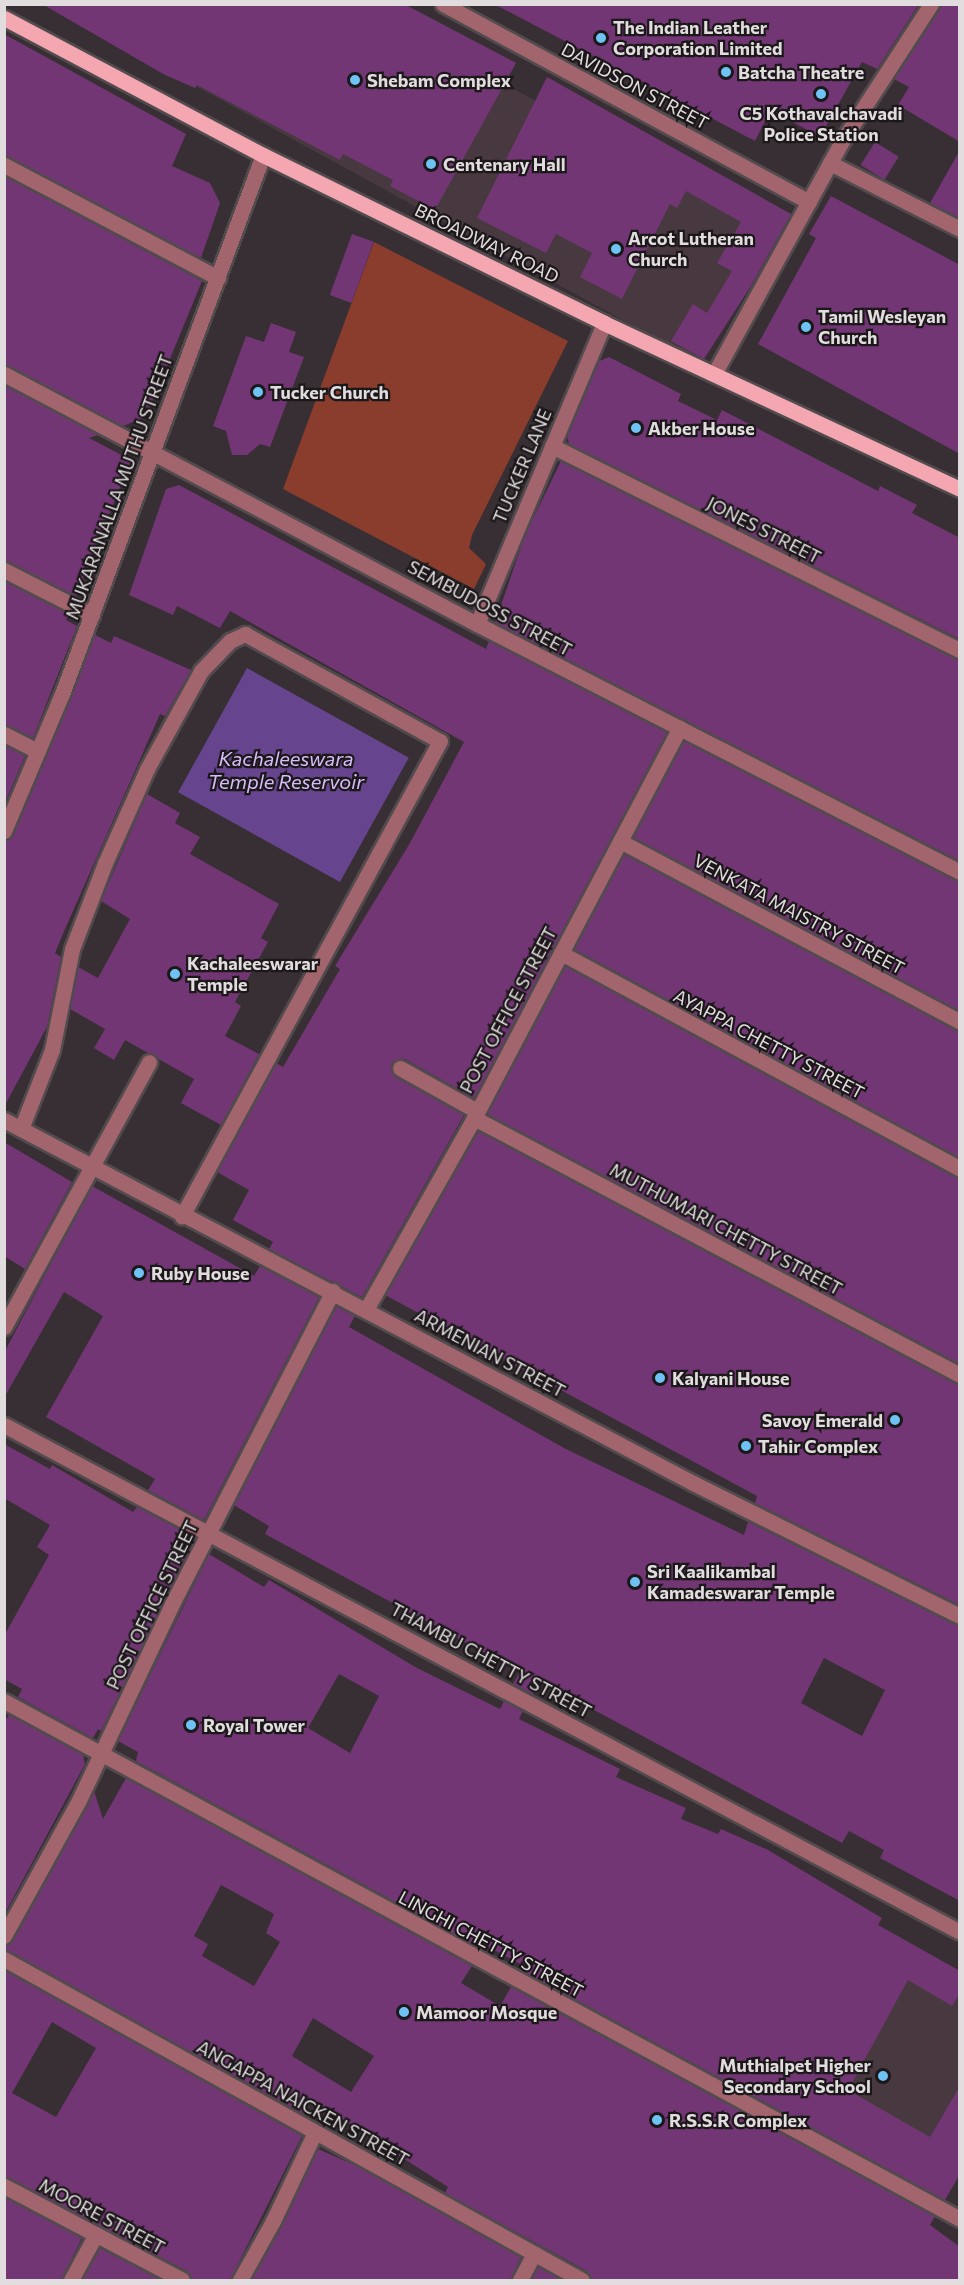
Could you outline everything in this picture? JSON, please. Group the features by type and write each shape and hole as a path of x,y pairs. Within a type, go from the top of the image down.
{"main road":[{"name":"BROADWAY ROAD","path":"4,18 263,155 604,322 960,489"}],"street":[{"name":"DAVIDSON STREET","path":"443,4 809,202"},
{"path":"714,374 844,138 932,4"},
{"name":"MUKARANALLA MUTHU STREET","path":"4,831 92,615 263,155"},
{"path":"830,163 960,230"},
{"path":"4,165 218,278"},
{"name":"TUCKER LANE","path":"477,624 604,322"},
{"name":"SEMBUDOSS STREET","path":"4,374 477,624 960,872"},
{"name":"JONES STREET","path":"552,446 960,650"},
{"path":"4,570 92,615"},
{"path":"21,1129 52,1050 72,949 105,863 147,769 201,671 223,647 245,634 440,741 182,1216"},
{"name":"POST OFFICE STREET","path":"367,1308 475,1114 680,728"},
{"path":"4,734 38,751"},
{"name":"VENKATA MAISTRY STREET","path":"620,841 960,1022"},
{"name":"AYAPPA CHETTY STREET","path":"561,953 960,1168"},
{"path":"4,1327 89,1166 149,1062"},
{"name":"MUTHUMARI CHETTY STREET","path":"400,1068 475,1114 960,1375"},
{"name":"ARMENIAN STREET","path":"4,1120 182,1216 367,1308 693,1483 960,1616"},
{"name":"POST OFFICE STREET","path":"4,1936 100,1755 209,1532 333,1291"},
{"name":"THAMBU CHETTY STREET","path":"4,1425 960,1932"},
{"name":"LINGHI CHETTY STREET","path":"4,1701 960,2219"},
{"name":"ANGAPPA NAICKEN STREET","path":"4,1959 582,2280"},
{"path":"240,2280 273,2221 315,2132"},
{"name":"MOORE STREET","path":"4,2186 182,2280"},
{"path":"71,2280 96,2234"},
{"path":"520,2280 534,2254"}],"shaded area":[{"path":"48,5 357,5 767,225 690,357"},
{"path":"374,242 568,341 472,535 469,548 486,564 474,589 283,489"},
{"name":"Muthialpet Higher Secondary School","path":"889,1931 959,1971 959,2174 788,2108"}],"water":[{"name":"Kachaleeswara Temple Reservoir","path":"247,668 409,758 340,882 178,792"}],"building":[{"path":"42,4 404,4 516,63 435,210 390,186 393,180 343,154 340,160 197,85 195,88 165,75"},
{"path":"494,4 919,4 877,69 862,62 820,137 771,110 755,141"},
{"path":"941,4 960,4 960,142 898,105 909,87 894,79"},
{"path":"4,34 186,134 172,166 210,183 220,203 201,258 4,155"},
{"path":"547,77 791,214 751,286 704,359 671,341 693,304 707,313 732,271 717,263 741,222 686,191 677,208 670,204 622,299 580,277 592,253 556,234 546,253 477,218"},
{"path":"875,142 899,157 884,180 861,165"},
{"path":"960,150 960,218 930,203"},
{"path":"4,176 202,281 146,417 123,426 4,364"},
{"path":"831,196 960,265 960,454 758,344 816,238 809,234"},
{"path":"352,234 374,242 351,303 330,295"},
{"name":"Tucker Church","path":"271,323 296,332 289,352 304,357 270,447 260,444 247,455 232,455 226,431 213,426 246,336 264,342"},
{"path":"609,357 681,394 678,401 717,420 722,410 878,491 880,486 917,505 912,513 960,538 960,639 569,444 567,435 599,361"},
{"path":"4,385 98,435 89,438 131,460 76,596 4,560"},
{"path":"561,461 960,660 960,861 495,623 525,535"},
{"path":"179,485 486,649 489,641 667,732 474,1098 405,1059 391,1064 395,1077 464,1115 362,1297 269,1249 273,1242 233,1220 249,1190 217,1172 276,1063 283,1067 340,969 335,966 410,843 464,742 230,611 220,628 177,606 173,615 129,595 166,489"},
{"path":"4,581 69,614 66,620 77,626 33,738 4,724"},
{"path":"95,635 111,643 114,636 191,670 165,716 160,714 62,936 55,953 61,957 47,1027 4,1107 4,841 13,835"},
{"path":"684,741 960,882 960,1011 633,837"},
{"path":"4,745 25,756 4,805"},
{"name":"Kachaleeswarar Temple","path":"147,794 180,813 175,823 200,837 190,854 279,904 261,938 268,942 235,1002 241,1006 225,1036 259,1054 221,1125 181,1103 194,1079 125,1040 114,1060 94,1048 105,1029 70,1009 78,967 98,978 130,919 101,901"},
{"path":"624,854 960,1032 960,1158 574,949"},
{"path":"565,966 960,1179 960,1364 487,1114"},
{"path":"478,1131 960,1385 960,1605 755,1503 757,1496 385,1295"},
{"path":"4,1142 72,1182 25,1269 4,1256"},
{"path":"92,1186 254,1276 260,1266 319,1297 204,1520 148,1490 155,1479 46,1417 103,1316 64,1292 4,1398 4,1353"},
{"path":"336,1306 355,1316 349,1327 564,1448 744,1535 748,1522 960,1626 960,1901 880,1858 884,1850 849,1831 842,1843 540,1681 533,1694 513,1684 520,1672 265,1534 269,1526 234,1505","holes":["824,1658 885,1690 862,1736 801,1703"]},
{"path":"4,1444 50,1469 52,1465 133,1512 137,1507 195,1537 101,1731 98,1729 93,1738 18,1697 22,1689 4,1679 4,1636 49,1555 37,1547 50,1525 4,1498"},
{"path":"209,1554 264,1587 269,1580 417,1668 500,1709 504,1701 523,1711 519,1719 620,1769 616,1777 686,1808 681,1819 718,1834 721,1829 768,1850 882,1918 878,1925 960,1971 960,1993 952,2006 908,1980 848,2090 930,2137 960,2086 960,2174 945,2200 521,1970 524,1966 485,1945 482,1949 136,1761 138,1752 118,1741","holes":["339,1674 379,1696 350,1753 308,1728"]},
{"path":"9,1715 83,1755 85,1764 4,1915 4,1722"},
{"path":"126,1778 472,1966 461,1983 500,2006 511,1987 935,2216 930,2225 960,2247 960,2280 592,2280 587,2271 445,2193 448,2187 305,2095 304,2114 4,1949 94,1791 103,1819","holes":["221,1885 274,1914 266,1933 280,1942 254,1986 202,1956 208,1944 194,1936","313,2018 374,2056 351,2092 292,2056"]},
{"path":"4,1970 302,2136 230,2280 192,2280 187,2271 4,2176","holes":["52,2022 96,2048 56,2117 12,2093"]},
{"path":"318,2149 357,2166 521,2257 510,2280 251,2280"},
{"path":"4,2197 82,2238 61,2280 4,2280"},
{"path":"100,2248 162,2280 82,2280"},
{"path":"538,2267 563,2280 531,2280"}],"place":[{"name":"The Indian Leather Corporation Limited","path":"601,38"},
{"name":"Batcha Theatre","path":"726,72"},
{"name":"Shebam Complex","path":"355,80"},
{"name":"C5 Kothavalchavadi Police Station","path":"821,94"},
{"name":"Centenary Hall","path":"431,164"},
{"name":"Arcot Lutheran Church","path":"616,249"},
{"name":"Tamil Wesleyan Church","path":"806,327"},
{"name":"Tucker Church","path":"258,392"},
{"name":"Akber House","path":"636,428"},
{"name":"Kachaleeswarar Temple","path":"175,974"},
{"name":"Ruby House","path":"139,1273"},
{"name":"Kalyani House","path":"660,1378"},
{"name":"Savoy Emerald","path":"895,1420"},
{"name":"Tahir Complex","path":"746,1446"},
{"name":"Sri Kaalikambal Kamadeswarar Temple","path":"635,1582"},
{"name":"Royal Tower","path":"191,1725"},
{"name":"Mamoor Mosque","path":"404,2012"},
{"name":"Muthialpet Higher Secondary School","path":"883,2076"},
{"name":"R.S.S.R Complex","path":"657,2120"}]}
